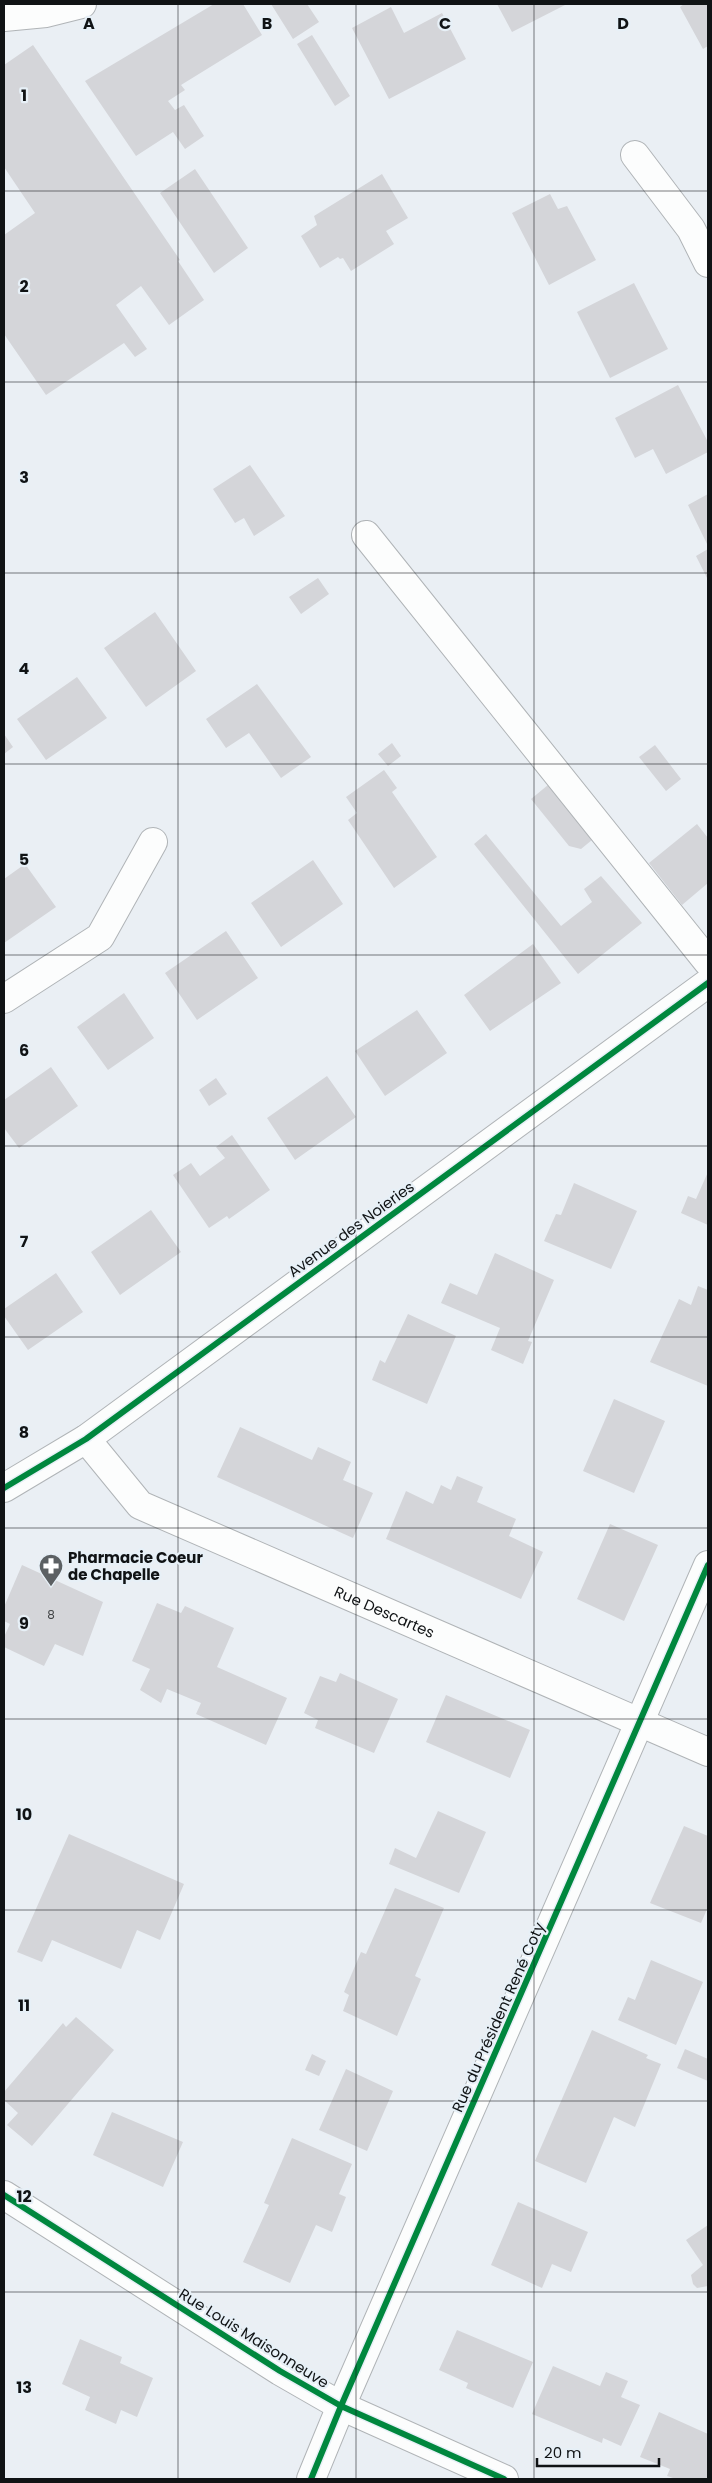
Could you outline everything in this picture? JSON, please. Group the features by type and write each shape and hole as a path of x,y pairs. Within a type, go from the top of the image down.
{"street":[{"path":"4,17 46,13 82,4"},
{"path":"635,155 691,229 708,263"},
{"path":"366,534 708,962"},
{"path":"4,999 100,937 153,842"},
{"name":"Avenue des Noieries","path":"4,1488 86,1439 708,983"},
{"name":"Rue Descartes","path":"86,1439 140,1505 708,1752"},
{"name":"Rue du Président René Coty","path":"311,2479 341,2406 708,1565"},
{"name":"Rue Louis Maisonneuve","path":"4,2195 280,2371 341,2406 504,2479"}],"building":[{"path":"214,4 243,4 262,35 181,85 185,90 168,101 175,110 184,105 204,136 185,149 173,132 136,156 85,81"},
{"path":"271,4 307,4 319,22 293,39"},
{"path":"497,4 567,4 512,32"},
{"path":"684,4 708,4 708,46 703,49 680,7"},
{"path":"391,7 404,33 442,13 466,59 389,99 352,28"},
{"path":"312,35 350,96 335,106 297,44"},
{"path":"33,45 180,260 178,261 204,300 169,325 141,286 116,305 147,349 135,357 124,343 46,395 4,334 4,235 35,213 4,167 4,65"},
{"path":"195,169 248,248 214,273 160,193"},
{"path":"382,174 408,218 386,231 394,244 351,271 343,258 340,259 338,257 320,268 301,236 317,225 314,216"},
{"path":"550,194 558,209 567,206 596,260 549,285 512,213"},
{"path":"634,283 668,349 610,378 577,312"},
{"path":"678,385 708,442 708,452 666,474 653,449 635,458 615,418"},
{"path":"250,465 285,516 254,536 244,518 235,523 213,489"},
{"path":"708,494 708,546 688,505"},
{"path":"708,549 708,577 707,578 696,556"},
{"path":"318,578 329,594 301,614 289,597"},
{"path":"155,612 196,671 146,707 104,648"},
{"path":"77,677 107,718 46,760 17,719"},
{"path":"257,684 311,757 281,778 249,733 226,748 206,719"},
{"path":"4,734 13,747 4,754"},
{"path":"392,743 401,756 388,766 378,754"},
{"path":"655,745 681,779 666,791 639,757"},
{"path":"384,770 397,788 392,792 437,857 394,888 348,820 357,813 346,797"},
{"path":"548,785 592,840 581,849 569,846 531,799"},
{"path":"697,824 708,838 708,883 682,905 649,863"},
{"path":"486,834 561,926 592,902 584,889 601,876 642,923 578,974 474,844"},
{"path":"313,860 343,904 281,947 251,903"},
{"path":"25,864 56,907 4,943 4,879"},
{"path":"226,931 258,978 197,1020 165,973"},
{"path":"533,944 561,983 490,1031 464,995"},
{"path":"124,993 154,1038 108,1070 77,1027"},
{"path":"417,1010 447,1053 385,1096 355,1051"},
{"path":"51,1067 78,1106 19,1148 4,1128 4,1100"},
{"path":"327,1076 356,1117 295,1160 267,1118"},
{"path":"216,1078 227,1094 209,1106 199,1090"},
{"path":"232,1135 270,1190 229,1219 227,1216 209,1228 173,1175 191,1163 200,1176 225,1158 216,1147"},
{"path":"708,1172 708,1225 681,1213 688,1196 696,1199"},
{"path":"574,1183 637,1211 611,1269 544,1241 556,1214 561,1215"},
{"path":"151,1210 181,1252 120,1295 91,1252"},
{"path":"495,1253 554,1280 528,1341 532,1342 523,1364 491,1350 500,1328 441,1303 450,1283 477,1295"},
{"path":"56,1273 83,1312 28,1350 4,1316 4,1309"},
{"path":"698,1286 708,1290 708,1386 650,1362 679,1299 691,1305"},
{"path":"408,1314 456,1336 427,1404 372,1380 380,1360 385,1363"},
{"path":"614,1399 665,1421 634,1493 583,1471"},
{"path":"240,1427 312,1460 318,1447 351,1462 343,1480 373,1493 353,1538 217,1477"},
{"path":"457,1476 483,1487 477,1502 516,1519 509,1536 543,1552 521,1599 386,1539 406,1491 433,1504 441,1485 451,1490"},
{"path":"610,1524 658,1545 624,1621 577,1599"},
{"path":"22,1565 103,1602 83,1656 55,1644 44,1666 4,1647 4,1637 10,1624 4,1621 4,1607"},
{"path":"157,1603 181,1613 185,1606 234,1628 217,1667 287,1698 266,1745 196,1714 201,1703 167,1689 161,1703 140,1690 150,1669 132,1661"},
{"path":"340,1673 398,1699 374,1753 315,1728 318,1720 304,1713 320,1676 336,1682"},
{"path":"446,1695 530,1730 510,1778 426,1742"},
{"path":"438,1811 486,1832 459,1893 389,1864 395,1848 416,1858"},
{"path":"684,1826 708,1836 708,1907 701,1923 650,1903"},
{"path":"69,1834 184,1884 160,1940 137,1930 121,1969 52,1940 42,1962 17,1952"},
{"path":"395,1888 444,1908 415,1976 421,1979 397,2036 343,2011 349,1995 344,1992 361,1952 366,1954"},
{"path":"651,1960 703,1982 676,2045 618,2020 628,1997 635,2000"},
{"path":"76,2017 114,2050 32,2146 7,2125 18,2113 4,2100 4,2092 63,2023 66,2027"},
{"path":"592,2030 648,2055 646,2058 661,2064 635,2127 614,2117 586,2183 535,2161"},
{"path":"685,2049 708,2059 708,2081 677,2068"},
{"path":"312,2054 326,2061 319,2076 305,2070"},
{"path":"346,2069 393,2091 367,2151 319,2130"},
{"path":"112,2112 183,2142 163,2187 93,2155"},
{"path":"292,2138 352,2164 339,2194 346,2197 332,2232 316,2225 290,2283 243,2262 269,2205 264,2203"},
{"path":"518,2202 588,2232 571,2272 552,2264 542,2288 491,2265"},
{"path":"708,2225 708,2286 697,2288 693,2284 691,2275 703,2265 686,2240"},
{"path":"457,2330 533,2362 513,2408 466,2388 468,2383 439,2370"},
{"path":"80,2339 122,2357 120,2363 153,2378 137,2417 121,2410 116,2424 85,2410 90,2397 62,2384"},
{"path":"553,2366 600,2386 606,2372 628,2381 621,2397 640,2405 621,2446 603,2438 602,2443 532,2414"},
{"path":"659,2412 708,2434 707,2479 676,2479 667,2476 670,2469 640,2457"}],"cycle path":[{"path":"4,1488 86,1439 708,983"},
{"path":"311,2479 341,2406 708,1565"},
{"path":"4,2195 280,2371 341,2406 504,2479"}],"place":[{"name":"Pharmacie Coeur de Chapelle","path":"51,1587"}]}
